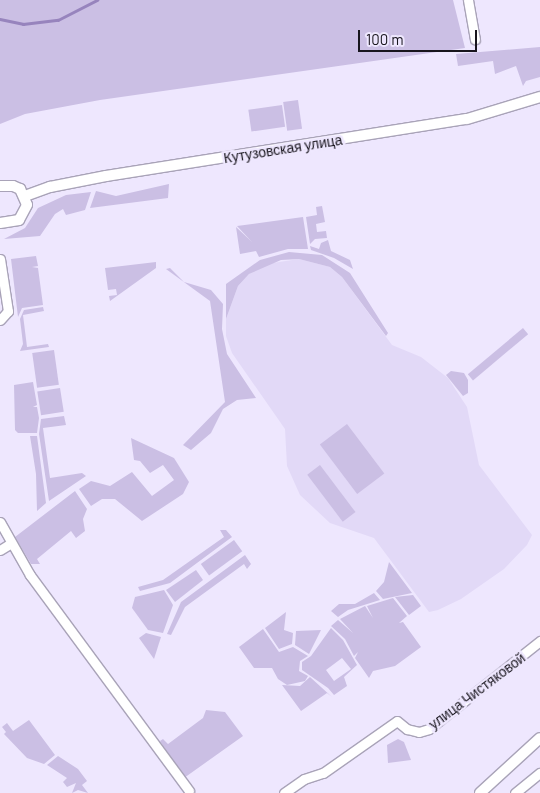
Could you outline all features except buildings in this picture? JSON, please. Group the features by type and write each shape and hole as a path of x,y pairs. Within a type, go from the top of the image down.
{"street":[{"path":"468,0 475,39"},
{"name":"Кутузовская улица","path":"25,196 50,187 106,176 467,119 540,97"},
{"path":"0,186 13,186 25,196 27,205 18,220 0,225"},
{"path":"0,259 8,310 0,320"},
{"path":"0,522 34,581 189,791"},
{"path":"0,550 11,543"},
{"name":"улица Чистяковой","path":"284,793 304,779 324,773 397,721 407,729 419,732 428,729 540,641"},
{"path":"480,793 540,738"},
{"path":"515,793 540,773"}],"shaded area":[{"path":"0,0 453,0 465,48 100,100 25,114 0,124"},
{"path":"540,47 540,77 526,81 523,86 516,66 495,74 493,61 458,66 456,54"},
{"path":"298,100 302,129 287,131 283,102"},
{"path":"282,105 285,127 251,132 248,110"},
{"path":"169,184 168,198 90,208 96,191 116,196"},
{"path":"91,192 85,210 66,215 63,209 55,214 40,236 4,239 25,228 38,208 66,195"},
{"path":"322,206 325,222 316,224 317,232 326,231 327,238 315,239 310,244 306,217 317,215 316,207"},
{"path":"303,217 308,249 288,249 259,257 256,251 240,254 236,227 252,242 237,226"},
{"path":"328,240 331,251 350,260 353,269 334,258 311,250 310,246 319,249 321,243"},
{"path":"289,252 322,255 350,273 388,333 386,336 342,277 330,267 299,259 281,260 249,274 238,286 226,319 226,284 260,260"},
{"path":"36,256 38,266 32,267 38,268 43,305 22,308 18,317 11,259"},
{"path":"299,259 330,267 342,277 392,345 421,357 448,378 467,407 479,465 532,535 527,545 504,569 461,599 438,610 429,612 374,538 330,523 300,495 287,466 285,429 232,353 226,336 226,319 238,286 249,274 266,264"},
{"path":"156,262 156,268 110,301 109,296 117,295 116,289 108,290 105,268"},
{"path":"170,268 184,282 211,290 223,304 222,329 227,354 256,398 237,400 223,409 211,433 191,450 183,445 225,402 210,301 166,269"},
{"path":"43,307 44,311 23,315 27,347 48,344 49,347 20,351 23,344 20,319 24,310"},
{"path":"523,328 528,334 473,380 468,374"},
{"path":"54,350 59,385 37,388 32,353"},
{"path":"451,371 464,373 468,380 468,393 463,396 446,375"},
{"path":"33,382 37,405 33,407 37,407 39,418 37,433 18,433 15,430 14,385"},
{"path":"60,388 64,412 41,415 37,392"},
{"path":"64,416 66,425 43,428 50,478 82,473 86,476 49,501 39,434 41,419"},
{"path":"347,424 384,474 357,494 320,444"},
{"path":"30,436 37,436 46,503 37,511 36,474"},
{"path":"131,438 174,458 189,482 183,494 142,521 115,499 102,499 91,506 79,489 91,481 110,486 132,472 152,496 174,480 163,465 150,473 140,461 134,460"},
{"path":"320,465 356,512 343,522 307,475"},
{"path":"75,491 87,509 83,519 85,531 76,538 71,531 37,559 40,564 31,564 15,537"},
{"path":"220,530 226,530 232,537 170,583 140,591 138,587 163,580 224,537"},
{"path":"234,540 242,551 209,575 201,564"},
{"path":"245,555 251,564 247,569 244,564 185,607 171,635 167,634 181,602"},
{"path":"389,562 412,593 383,599 376,591 384,582"},
{"path":"196,570 203,580 175,602 166,590"},
{"path":"164,590 173,605 163,633 148,630 132,608 135,597"},
{"path":"374,593 380,600 348,610 338,617 331,611 339,604 355,604"},
{"path":"413,595 421,606 409,615 395,597"},
{"path":"393,598 407,616 399,623 403,622 421,647 395,666 373,671 369,678 355,658 358,652 354,656 345,639 331,626 338,620 353,633 340,619 365,606 373,618 367,606"},
{"path":"286,612 284,630 293,633 292,644 279,649 265,628"},
{"path":"331,628 343,640 357,665 344,677 347,686 334,695 328,688 302,670 302,662 311,656","holes":["342,658 351,669 334,681 326,670"]},
{"path":"263,629 279,652 293,647 308,656 300,661 299,671 308,676 305,681 287,685 278,679 272,668 254,668 239,647"},
{"path":"321,630 309,654 295,645 296,631"},
{"path":"146,633 161,637 154,659 139,638"},
{"path":"310,677 332,697 327,693 301,711 282,685 300,686"},
{"path":"206,710 225,712 243,736 184,778 160,741 163,739 168,744 203,718"},
{"path":"29,720 55,755 44,764 27,758 4,734 6,732 2,727 7,723 13,731"},
{"path":"398,739 404,742 411,760 388,763 387,745"},
{"path":"58,756 78,769 87,781 82,785 88,793 78,790 72,793 76,783 67,787 63,782 67,778 47,765"}],"waterway":[{"path":"0,19 23,24 58,20 97,0"}]}
